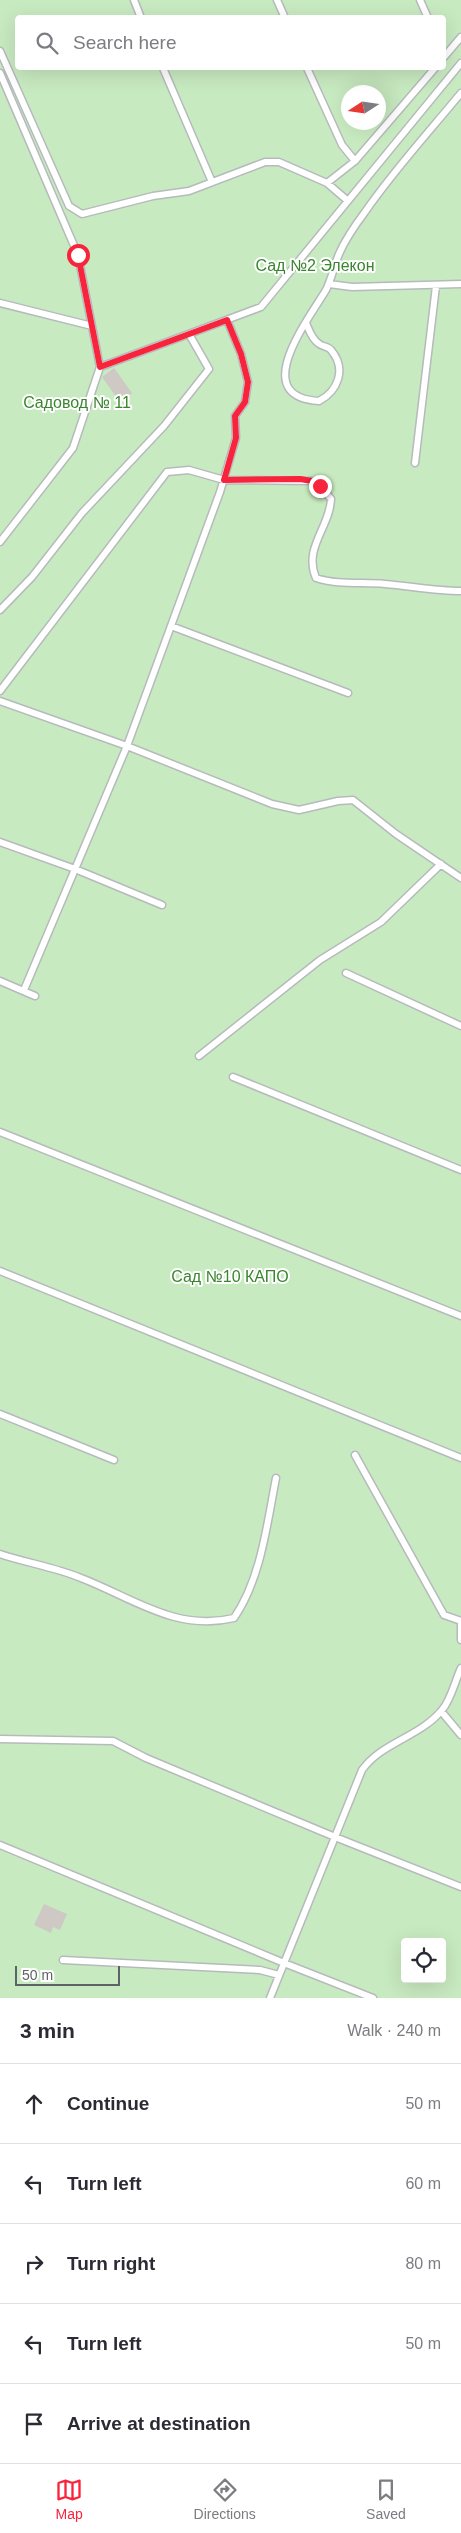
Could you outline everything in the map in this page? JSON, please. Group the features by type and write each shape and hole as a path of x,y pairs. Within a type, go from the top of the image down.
{"lane":[{"path":"134,0 140,15"},
{"path":"277,0 284,15"},
{"path":"420,0 427,15"},
{"path":"446,49 461,37"},
{"path":"0,52 69,206 82,214 153,196 189,191 264,162 279,162 327,183 348,201"},
{"path":"100,367 261,306 461,63"},
{"path":"164,70 212,182"},
{"path":"308,70 342,145 356,161"},
{"path":"327,183 356,161 433,70"},
{"path":"0,73 78,255 100,367 73,448 0,542"},
{"path":"306,323 311,336 318,344 330,348 337,357 340,376 334,390 319,401 307,401 293,394 284,380 287,358 306,323 329,284 339,253 365,212 460,97"},
{"path":"329,284 352,287 461,284"},
{"path":"415,463 436,286"},
{"path":"0,303 92,326"},
{"path":"24,990 127,746 224,480 236,438 235,416 245,402 248,382 241,354 227,320"},
{"path":"0,610 32,577 82,513 164,426 209,369 189,334"},
{"path":"0,691 167,472 190,470 224,480 300,479 312,481 320,486 330,498 330,512 318,535 311,558 312,569 316,578 326,581 385,584 430,591 461,591"},
{"path":"171,626 348,693"},
{"path":"0,701 127,746 272,804 299,810 338,801 353,800 396,834 461,878"},
{"path":"0,842 75,868 162,905"},
{"path":"199,1056 320,960 381,922 441,864"},
{"path":"346,973 461,1026"},
{"path":"0,981 35,996"},
{"path":"234,1077 461,1170"},
{"path":"0,1132 461,1316"},
{"path":"0,1271 461,1458"},
{"path":"0,1414 114,1460"},
{"path":"355,1455 444,1615 461,1623 461,1640"},
{"path":"0,1554 49,1566 75,1575 174,1619 217,1622 234,1618 245,1602 263,1544 276,1478"},
{"path":"270,1998 362,1770 369,1760 381,1751 420,1730 441,1711 461,1668"},
{"path":"441,1711 461,1735"},
{"path":"0,1739 113,1741 146,1758 335,1837 461,1886"},
{"path":"0,1845 284,1963 374,1998"},
{"path":"63,1960 260,1970 279,1975"}],"green space":[{"name":"Сад №10 КАПО","path":"0,0 461,0 461,1998 0,1998"}],"building":[{"path":"114,368 132,393 120,402 102,377"},
{"path":"44,1904 67,1914 60,1930 53,1927 51,1933 34,1925"}],"route":[{"path":"78,255 100,367 227,320 241,354 248,382 245,402 235,416 236,438 224,480 300,479 312,481 320,486"}],"park label":[{"name":"Сад №2 Элекон","path":"315,265"},
{"name":"Садовод № 11","path":"77,402"}]}
